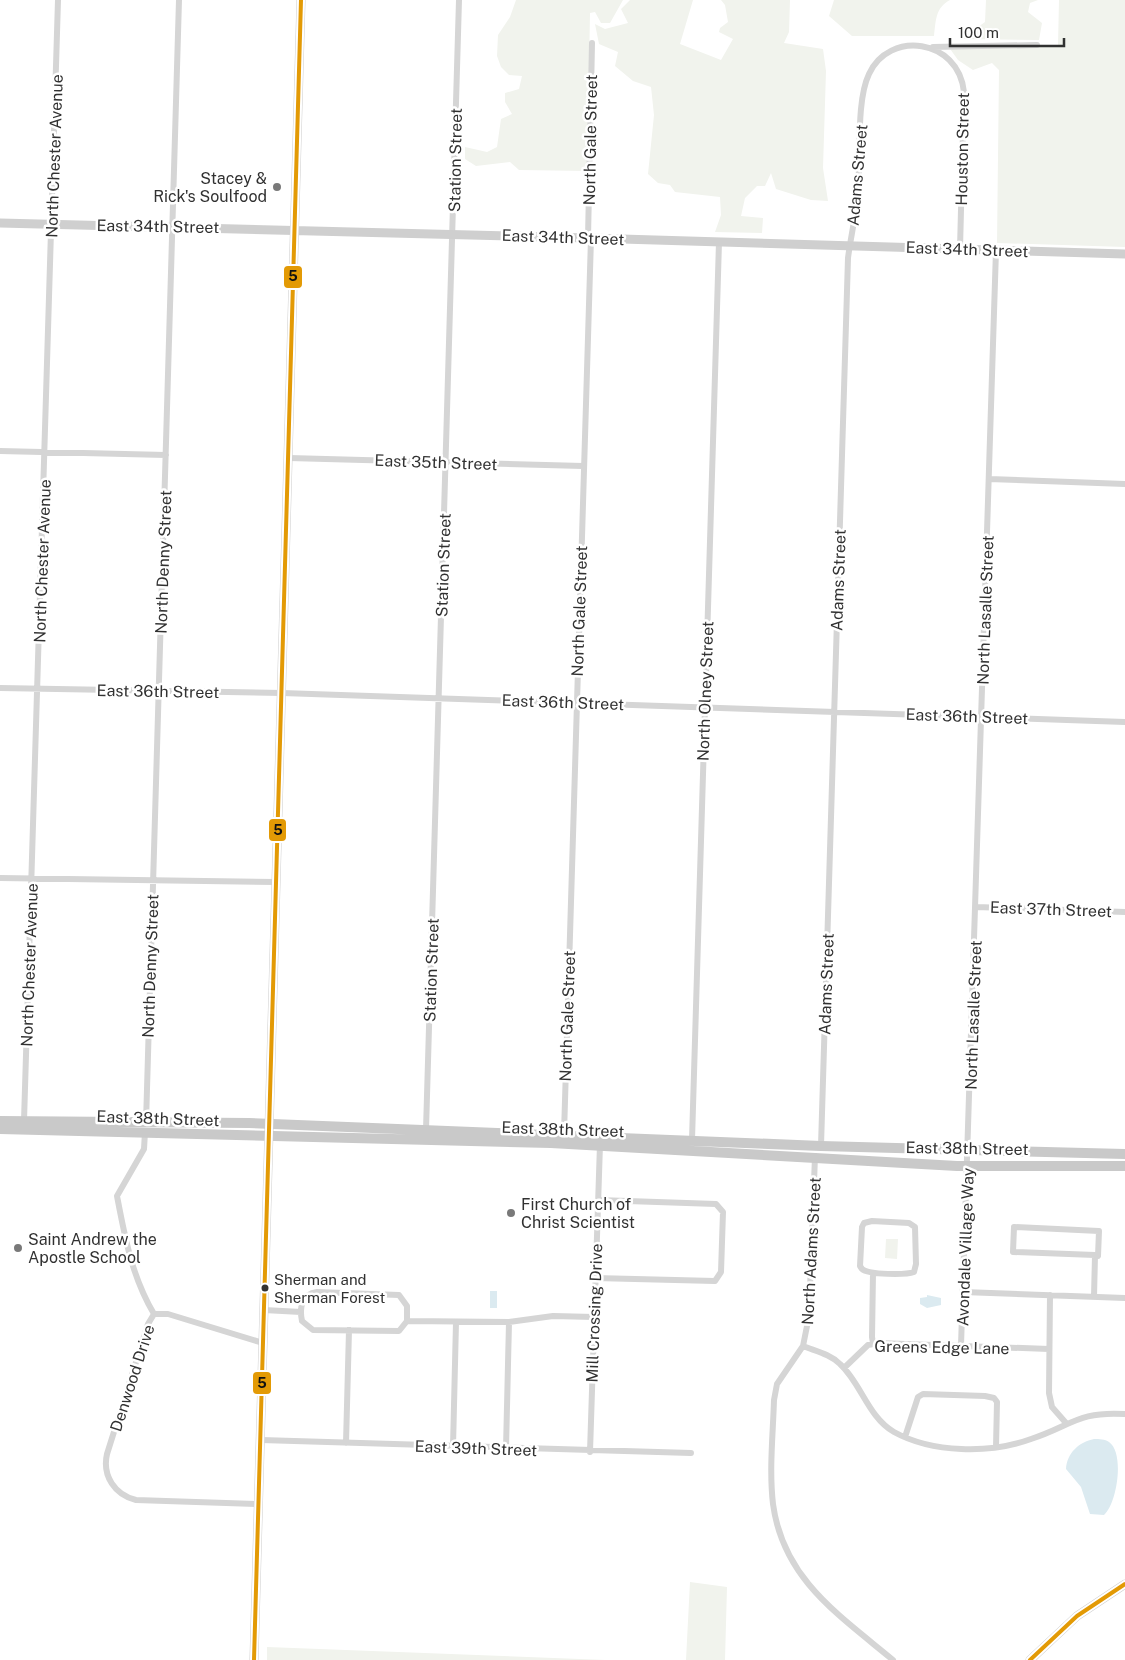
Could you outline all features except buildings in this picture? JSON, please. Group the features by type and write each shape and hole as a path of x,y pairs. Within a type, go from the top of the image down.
{"main road":[{"path":"254,1660 302,0"},
{"name":"East 34th Street","path":"0,223 1125,254"},
{"name":"East 38th Street","path":"0,1121 268,1135 600,1144 968,1166 1057,1164 1125,1166"},
{"name":"East 38th Street","path":"0,1129 145,1128 269,1124 564,1134 821,1146 1125,1154"},
{"path":"1030,1660 1077,1616 1125,1584"}],"street":[{"name":"North Chester Avenue","path":"24,1121 58,0"},
{"name":"North Denny Street","path":"145,1128 173,227 178,0"},
{"name":"Station Street","path":"426,1130 459,0"},
{"name":"North Gale Street","path":"564,1134 589,238 592,43"},
{"path":"930,48 1036,45"},
{"name":"Houston Street","path":"916,47 938,50 950,59 960,75 964,86 960,249"},
{"name":"Adams Street","path":"821,1146 850,246 858,189 864,86 879,59 888,52 901,48 916,47"},
{"name":"North Olney Street","path":"692,1140 719,242"},
{"name":"North Lasalle Street","path":"969,1149 996,250"},
{"path":"0,451 166,455"},
{"name":"East 35th Street","path":"289,458 583,466"},
{"path":"989,479 1125,484"},
{"name":"East 36th Street","path":"0,688 282,693 1125,722"},
{"path":"0,878 276,882"},
{"name":"East 37th Street","path":"977,906 1125,912"},
{"name":"Denwood Drive","path":"145,1128 144,1149 117,1196 131,1265 139,1288 154,1314 148,1324 107,1454 106,1468 108,1479 120,1493 136,1500 259,1504"},
{"name":"Mill Crossing Drive","path":"590,1452 600,1144"},
{"name":"Avondale Village Way","path":"962,1346 969,1149"},
{"name":"North Adams Street","path":"815,1156 811,1300 802,1346 777,1384 774,1400 772,1489 775,1513 781,1538 793,1563 820,1599 893,1660"},
{"path":"595,1278 712,1282 718,1279 721,1272 723,1212 716,1204 598,1200"},
{"path":"872,1221 913,1224 917,1234 914,1272 908,1274 873,1273 865,1272 860,1266 861,1230 864,1223 872,1221"},
{"path":"1094,1297 1095,1256 1098,1256 1099,1231 1014,1227 1013,1252 1095,1256"},
{"path":"873,1273 873,1344"},
{"path":"963,1292 1125,1298"},
{"path":"312,1293 395,1294 405,1302 407,1321 399,1331 313,1330 302,1321 301,1312 303,1300 312,1293"},
{"path":"1050,1295 1050,1401 1052,1407 1066,1423"},
{"path":"264,1310 301,1312"},
{"path":"154,1314 168,1314 263,1344"},
{"path":"407,1321 509,1322 553,1316 594,1317"},
{"path":"453,1447 456,1322"},
{"path":"506,1449 509,1322"},
{"path":"346,1443 350,1330"},
{"name":"Greens Edge Lane","path":"844,1368 864,1348 873,1344 1049,1349"},
{"path":"802,1346 826,1354 844,1368 876,1416 887,1427 905,1437 961,1449 996,1447 1032,1439 1066,1423 1096,1413 1125,1414"},
{"path":"905,1437 918,1397 924,1394 986,1396 994,1398 997,1402 996,1447"},
{"name":"East 39th Street","path":"260,1440 590,1452 691,1453"}],"shaded area":[{"path":"516,0 623,0 610,23 601,23 595,12 590,13 587,171 519,170 510,162 476,166 465,159 465,147 487,152 497,147 501,119 512,114 505,102 505,93 519,89 522,76 509,75 501,67 497,56 498,35 510,17"},
{"path":"630,0 693,0 680,44 721,60 733,39 719,32 720,28 728,22 725,5 721,0 790,0 789,32 784,43 823,49 826,71 823,168 828,201 811,200 776,189 771,173 765,186 757,186 745,198 741,216 763,218 762,233 715,232 721,215 720,197 675,192 670,185 658,183 648,174 654,115 651,87 633,81 615,66 618,52 599,44 595,24 605,29 628,23 621,9"},
{"path":"834,0 950,0 939,11 934,36 852,36 829,16"},
{"path":"986,0 1038,0 1030,3 1028,12 1042,23 1039,40 961,39 985,22"},
{"path":"1059,0 1125,0 1125,247 997,243 999,70 992,63 973,70 958,60 948,46 1058,45"},
{"path":"886,1239 898,1239 897,1259 885,1258"},
{"path":"490,1291 497,1291 497,1308 490,1308"},
{"path":"927,1295 941,1298 941,1305 927,1308 920,1304 920,1298 927,1297"},
{"path":"1094,1439 1109,1442 1117,1456 1116,1490 1109,1509 1104,1515 1090,1514 1081,1487 1066,1469 1071,1453 1083,1443"},
{"path":"690,1582 727,1587 725,1660 686,1660"},
{"path":"267,1647 606,1660 267,1660"}],"transit line":[{"name":"5","path":"254,1660 301,0"},
{"name":"5","path":"1030,1660 1077,1616 1125,1584"}],"place":[{"name":"Stacey & Rick's Soulfood","path":"277,187"},
{"name":"First Church of Christ Scientist","path":"511,1213"},
{"name":"Saint Andrew the Apostle School","path":"18,1248"},
{"name":"Sherman and Sherman Forest","path":"265,1288"}]}
